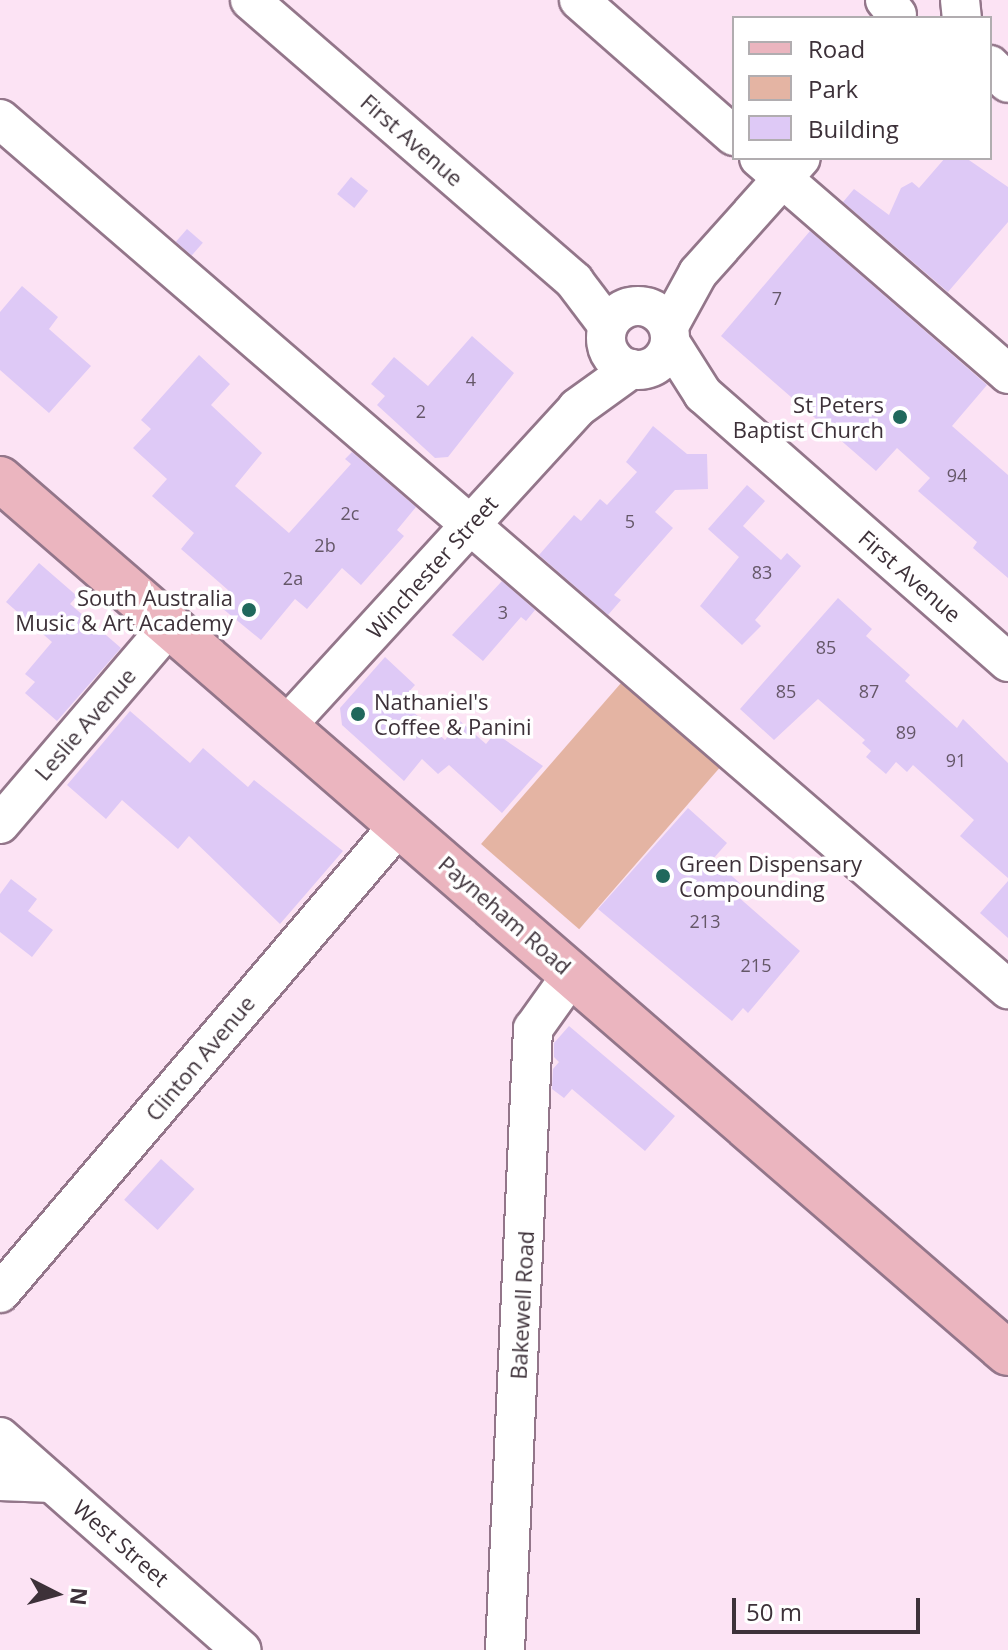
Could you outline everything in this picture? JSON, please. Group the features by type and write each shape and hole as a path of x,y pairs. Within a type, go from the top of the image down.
{"main road":[{"name":"Payneham Road","path":"0,479 1008,1353"}],"street":[{"name":"First Avenue","path":"250,0 1008,662"},
{"path":"579,0 732,134"},
{"path":"0,119 1008,989"},
{"path":"781,165 1008,374"},
{"name":"Winchester Street","path":"287,725 698,273 781,165"},
{"name":"Leslie Avenue","path":"0,824 170,625"},
{"name":"Clinton Avenue","path":"0,1293 400,824"},
{"name":"Bakewell Road","path":"505,1650 533,1029 573,973"},
{"name":"West Street","path":"0,1437 242,1650"},
{"path":"0,1481 52,1483"}],"green space":[{"path":"628,675 726,760 579,929 481,844"}],"building":[{"path":"943,160 969,160 1008,187 1008,222 948,292 843,202 854,189 889,215 901,188 912,182 919,188"},
{"path":"351,177 368,191 354,208 337,194"},
{"path":"187,229 203,243 192,256 176,242"},
{"path":"810,231 987,385 952,426 1008,475 1008,578 973,548 977,542 918,491 930,478 897,448 876,471 721,336"},
{"path":"22,286 58,317 49,329 91,366 49,413 0,370 0,312"},
{"path":"472,336 514,373 448,457 435,458 377,405 385,396 371,384 394,357 428,386"},
{"path":"199,355 230,384 211,405 262,453 235,486 289,533 351,464 345,459 352,452 416,507 397,530 404,536 361,585 342,568 307,609 295,599 261,640 217,604 228,590 181,549 194,533 152,496 167,479 133,448 151,429 141,420"},
{"path":"653,426 687,454 707,454 708,489 675,490 655,512 673,528 614,595 621,600 608,615 539,555 574,515 581,521 600,499 607,505 637,472 626,462"},
{"path":"747,485 765,501 743,526 781,560 787,553 801,566 755,620 761,626 742,645 700,606 739,557 708,529"},
{"path":"39,563 77,596 70,604 121,648 57,721 25,693 35,682 25,674 52,642 6,602"},
{"path":"502,581 535,610 526,621 521,617 483,661 452,635"},
{"path":"838,598 872,629 866,636 910,675 905,681 957,728 963,719 1008,763 1008,878 960,836 974,820 913,765 907,772 896,762 886,774 866,757 871,751 862,743 865,740 818,699 774,740 740,709"},
{"path":"385,657 415,685 406,695 417,705 412,711 445,740 460,721 486,744 495,733 543,766 502,813 449,765 438,774 422,759 404,781 342,725 340,708"},
{"path":"130,711 190,763 203,748 248,787 254,780 343,851 280,924 189,836 178,849 122,800 106,819 67,785"},
{"path":"688,808 727,843 713,859 743,886 736,895 800,951 748,1013 743,1008 732,1021 598,909"},
{"path":"11,879 37,899 28,911 53,930 32,957 0,932 0,894"},
{"path":"1008,881 1008,938 980,913"},
{"path":"569,1026 675,1116 645,1151 572,1089 564,1098 552,1089 553,1069 559,1062 554,1057 554,1043"},
{"path":"161,1159 194,1189 158,1230 124,1200"}],"place":[{"name":"St Peters Baptist Church","path":"900,417"},
{"name":"South Australia Music & Art Academy","path":"249,610"},
{"name":"Nathaniel's Coffee & Panini","path":"358,714"},
{"name":"Green Dispensary Compounding","path":"663,876"}]}
